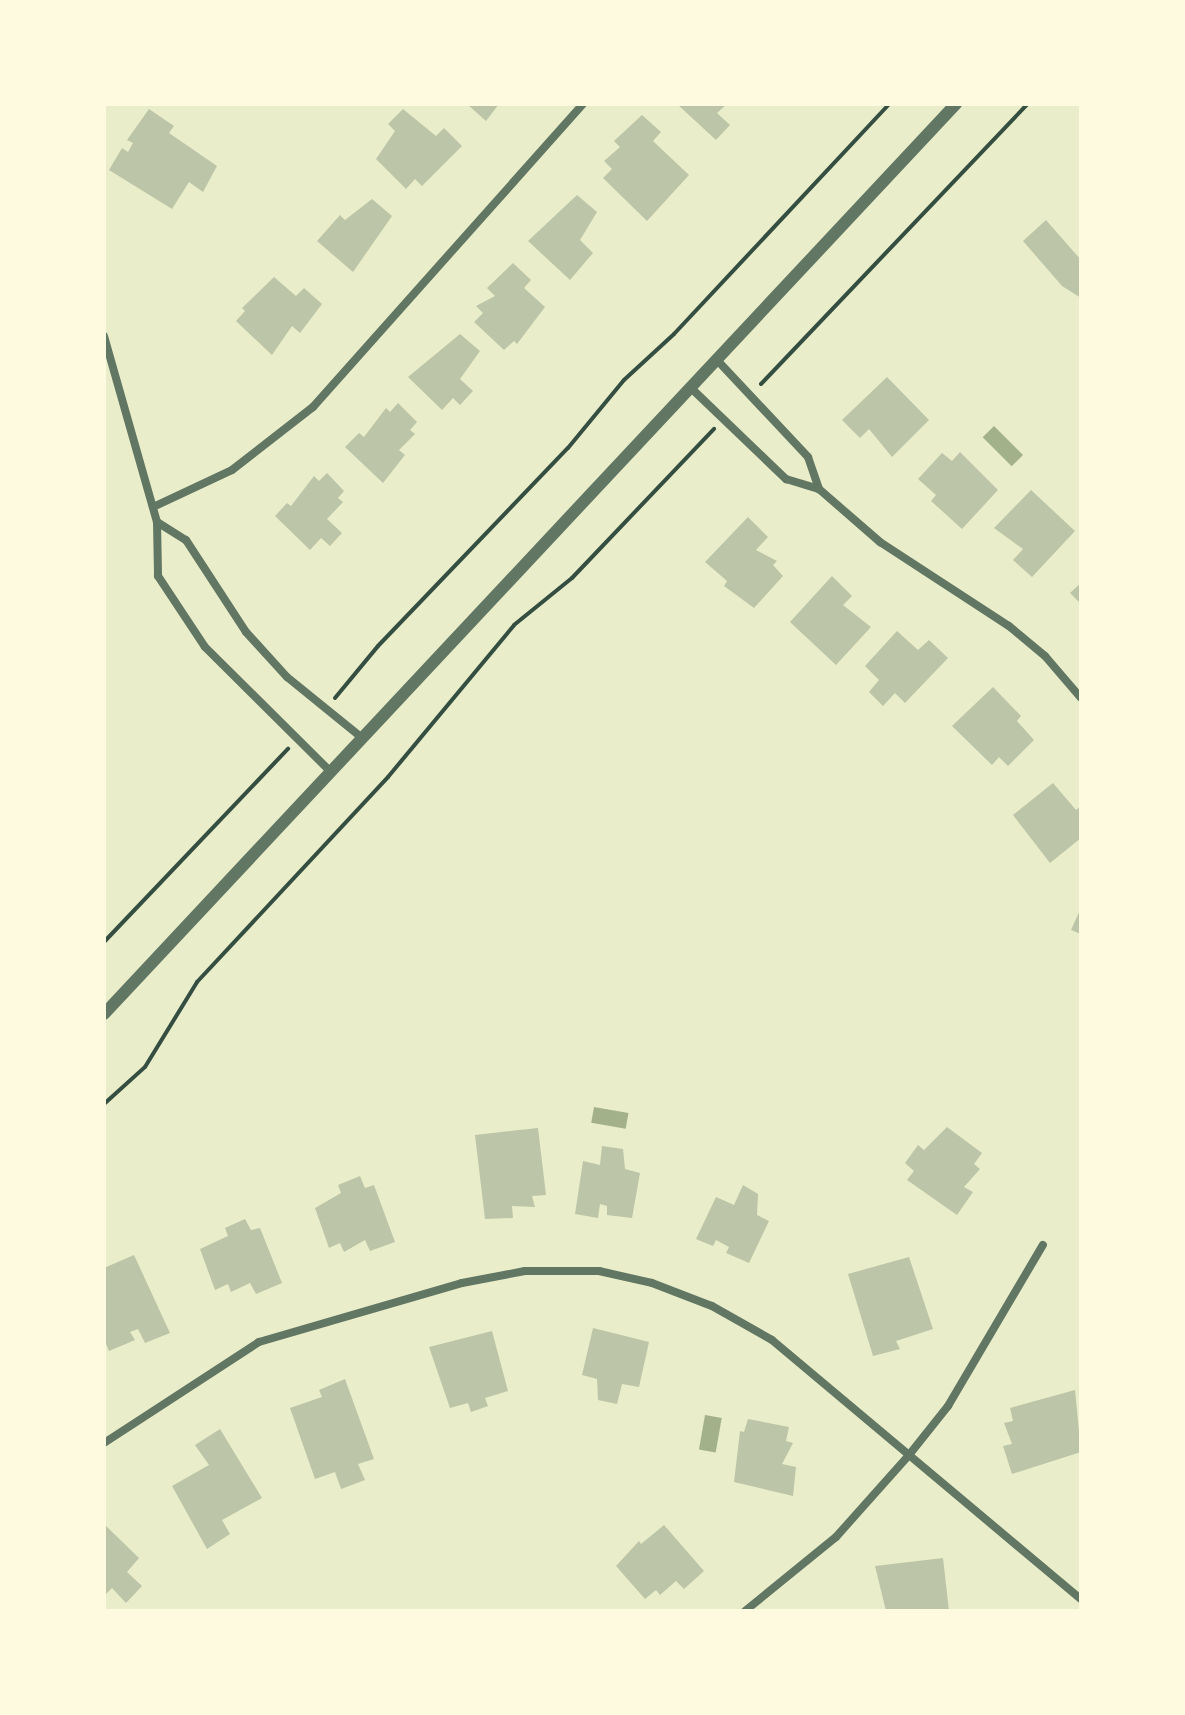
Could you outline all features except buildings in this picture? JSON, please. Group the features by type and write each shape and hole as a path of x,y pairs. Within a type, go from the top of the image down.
{"street":[{"path":"153,507 232,470 313,407 583,104"},
{"path":"104,1014 956,104"},
{"path":"104,336 157,522 158,576 205,647 330,771"},
{"path":"717,360 808,457 819,489"},
{"path":"691,388 786,479 819,489 880,542 1009,626 1045,656 1081,698"},
{"path":"157,522 186,540 246,632 326,709 361,737"},
{"path":"745,1611 836,1537 909,1455 956,1395 1043,1245"},
{"path":"104,1443 259,1342 462,1283 525,1271 599,1271 652,1283 741,1321 796,1360 1081,1599"}],"path":[{"path":"326,709 378,646 568,448 624,380 674,334 889,104"},
{"path":"751,395 1028,104"},
{"path":"104,1104 145,1067 197,982 388,777 514,625 572,578 724,419"},
{"path":"104,942 299,740"}],"shaded area":[{"path":"994,426 1023,455 1012,466 983,437"},
{"path":"594,1107 628,1113 626,1129 591,1123"},
{"path":"705,1415 722,1418 716,1452 699,1449"}]}
